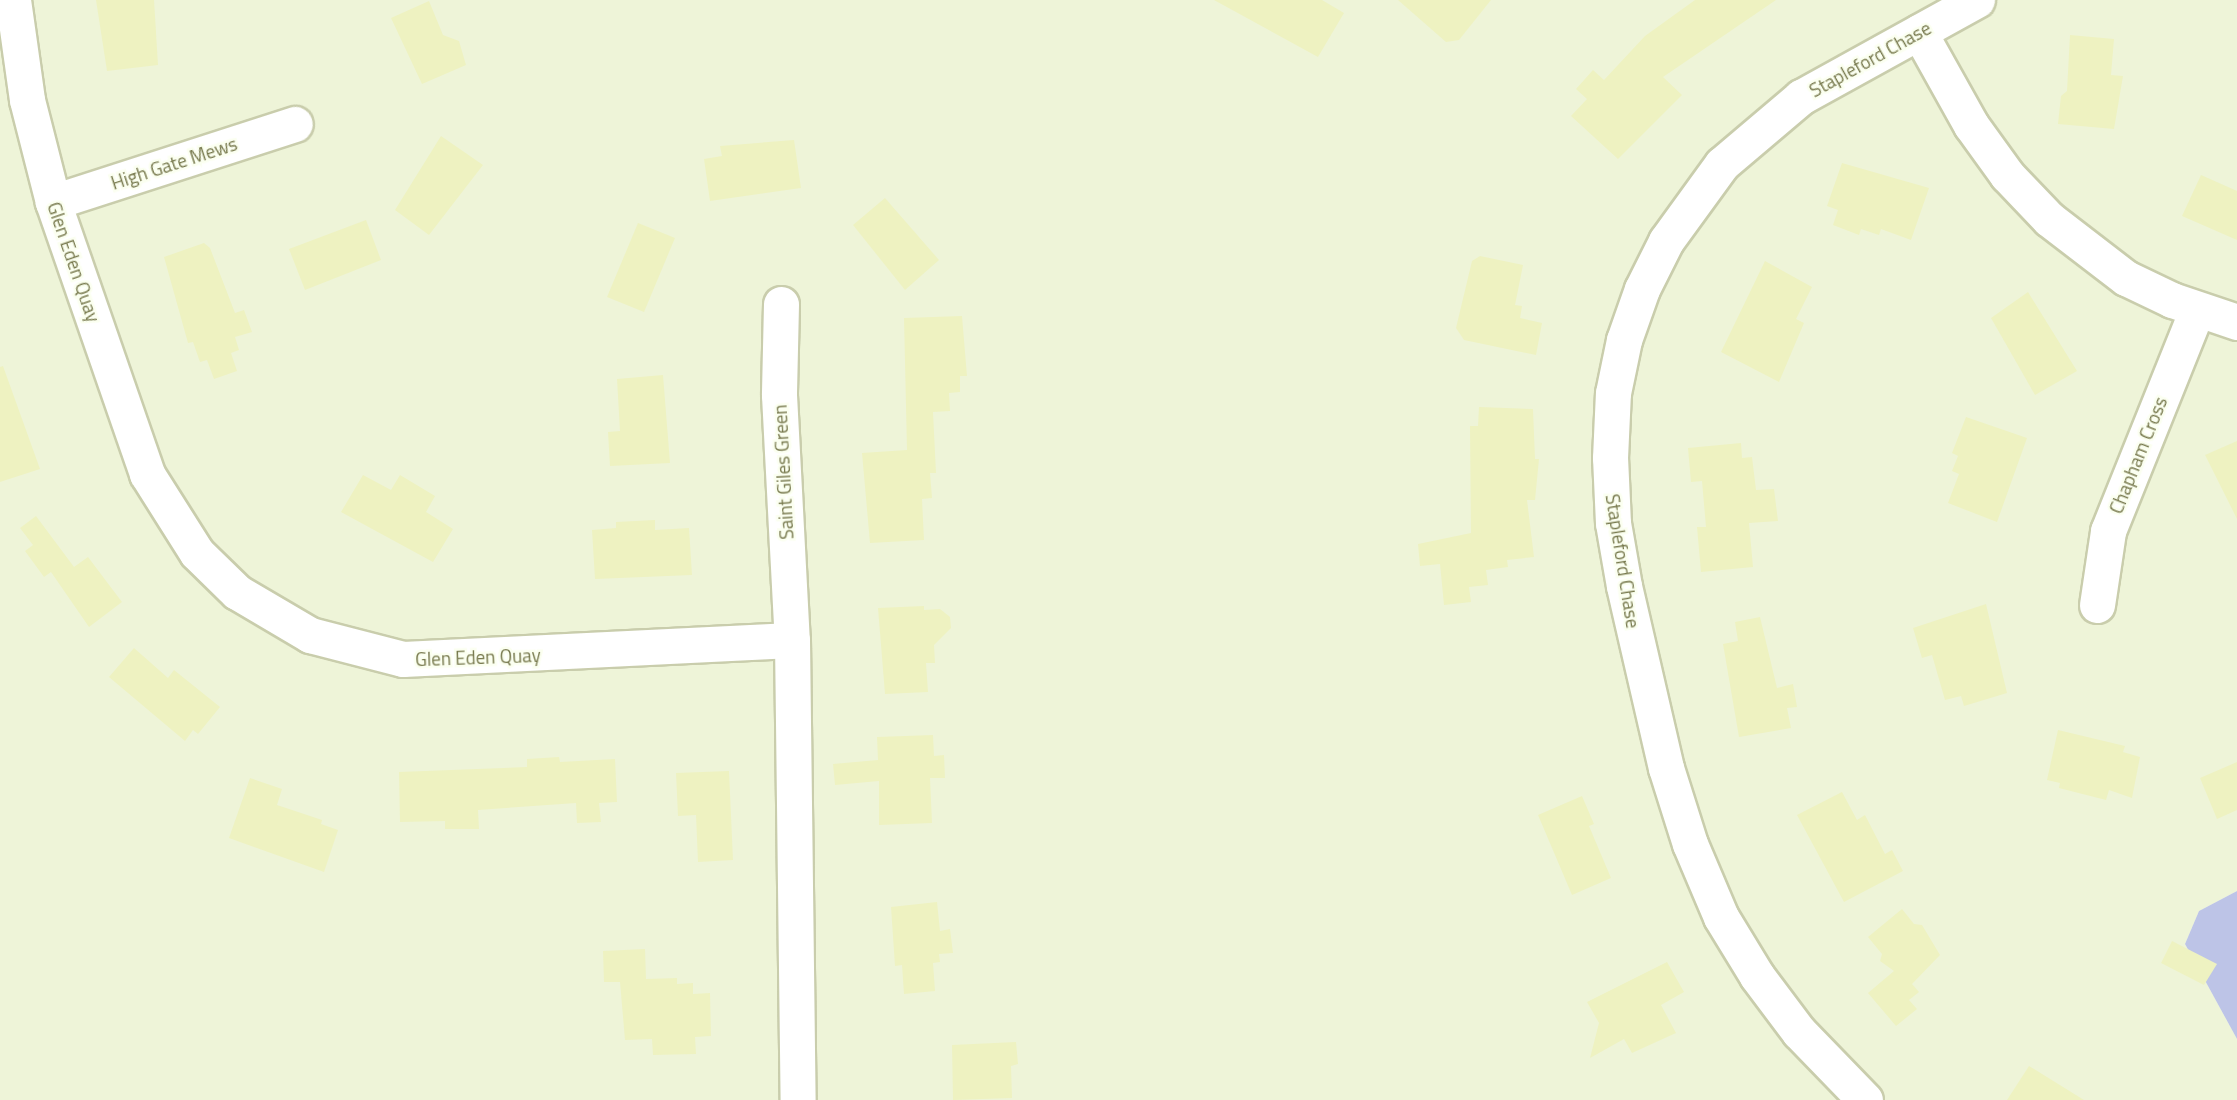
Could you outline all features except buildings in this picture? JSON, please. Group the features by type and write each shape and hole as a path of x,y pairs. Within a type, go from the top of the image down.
{"street":[{"name":"Glen Eden Quay","path":"13,0 27,100 53,202 147,474 197,553 267,613 310,635 403,659 792,640"},
{"name":"Stapleford Chase","path":"1865,1100 1799,1032 1757,976 1721,917 1690,844 1665,768 1624,586 1613,523 1610,458 1613,393 1624,340 1648,277 1696,196 1722,164 1790,105 1977,0"},
{"path":"1919,32 1971,125 2007,174 2049,219 2126,278 2197,310 2237,322"},
{"name":"High Gate Mews","path":"53,202 295,124"},
{"name":"Saint Giles Green","path":"781,304 779,395 792,640"},
{"name":"Chapham Cross","path":"2097,606 2108,531 2197,310"},
{"path":"792,640 798,1100"}],"shaded area":[{"path":"0,0 2237,0 2237,891 2199,911 2185,944 2237,1039 2237,1100 0,1100"}],"water":[{"path":"2237,891 2237,1039 2185,944 2199,911"}]}
